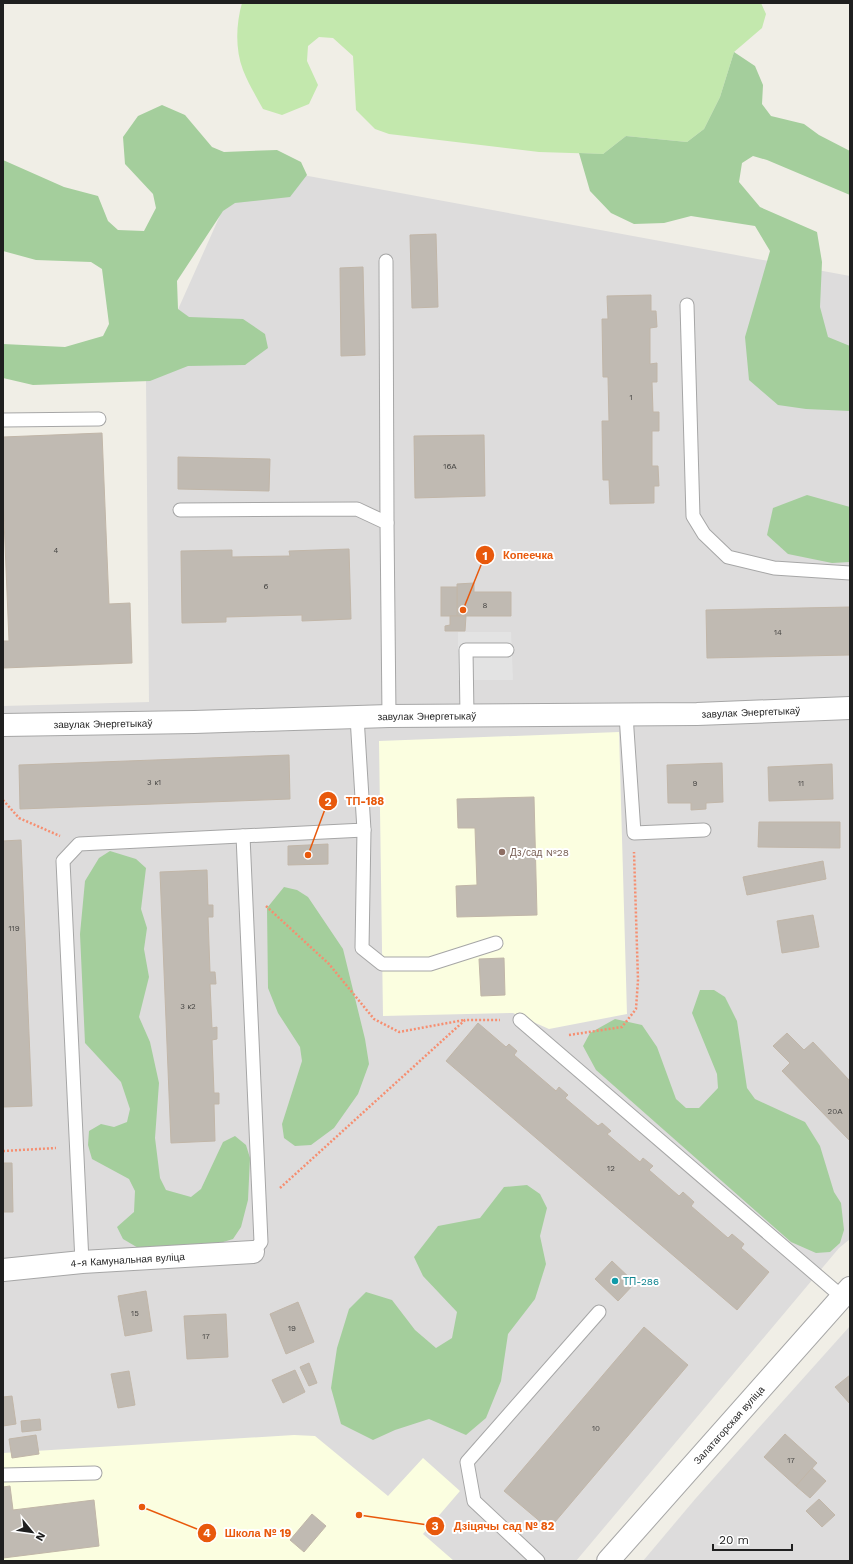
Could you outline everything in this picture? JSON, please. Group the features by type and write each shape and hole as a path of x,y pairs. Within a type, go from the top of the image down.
{"street":[{"name":"завулак Энергетыкаў","path":"3,725 186,722 357,716 626,715 850,708"},
{"name":"4-я Камунальная вуліца","path":"3,1270 82,1262 253,1252"},
{"name":"Залатагорская вуліца","path":"608,1561 846,1292"}],"lane":[{"path":"386,261 389,716"},
{"path":"687,305 693,516 704,534 728,557 774,568 850,573"},
{"path":"3,420 98,419"},
{"path":"180,510 357,510 387,523"},
{"path":"467,716 466,650 507,650"},
{"path":"626,715 634,834 704,830"},
{"path":"357,716 364,830 362,948 382,964 430,964 496,943"},
{"path":"82,1262 63,861 79,844 364,830"},
{"path":"243,836 244,886 261,1242 253,1252"},
{"path":"520,1020 846,1292"},
{"path":"538,1561 474,1501 467,1462 599,1312"},
{"path":"3,1475 95,1473"}],"path":[{"path":"3,800 18,818 79,844"},
{"path":"542,1039 622,1027 636,1009 638,980 634,834"},
{"path":"244,886 329,964 374,1019 398,1032 465,1020 520,1020"},
{"path":"259,1207 465,1020"},
{"path":"3,1151 76,1147"}],"shaded area":[{"path":"243,164 850,276 850,1239 839,1248 576,1561 3,1561 3,706 149,702 146,381"},
{"path":"458,632 511,632 513,680 458,680"},
{"name":"Дз/сад №28","path":"619,732 627,1014 549,1029 513,1013 383,1016 379,741"},
{"path":"850,1326 850,1561 643,1561 696,1498"},
{"path":"294,1435 315,1436 388,1496 423,1458 460,1491 423,1534 454,1561 3,1561 3,1453"}],"green space":[{"path":"242,3 761,3 766,14 762,28 734,52 720,97 704,129 687,142 626,136 603,154 539,152 389,134 375,129 356,110 353,56 333,38 319,37 308,46 307,61 318,85 309,104 282,115 263,109 245,75 240,62 237,36 238,19"},
{"path":"734,52 755,66 763,85 762,104 771,116 804,124 819,135 850,151 850,195 767,160 753,156 742,163 739,182 760,207 817,232 822,262 820,307 828,337 850,346 850,411 806,409 778,405 749,380 745,337 770,251 755,226 691,216 664,223 634,224 611,213 590,191 579,153 603,154 626,136 687,142 704,129 720,97"},
{"path":"162,105 185,115 212,147 224,152 277,150 301,162 307,175 290,197 235,203 223,211 177,281 178,309 189,317 243,319 265,334 268,348 245,365 188,366 150,381 33,385 3,378 3,344 65,347 103,336 109,324 102,269 91,262 36,260 3,251 3,160 64,187 98,196 108,221 118,230 144,231 156,208 153,194 125,164 123,137 138,116"},
{"path":"807,495 850,507 850,562 832,563 788,554 767,535 773,508"},
{"path":"110,851 136,859 146,868 141,909 147,928 144,949 149,977 139,1017 150,1042 159,1083 155,1138 160,1178 166,1190 191,1197 201,1189 223,1142 235,1136 246,1145 250,1158 248,1200 241,1227 233,1239 220,1243 140,1249 123,1239 117,1227 134,1212 135,1191 129,1179 92,1159 88,1145 89,1131 101,1124 114,1127 127,1122 130,1109 121,1082 85,1043 80,934 85,881 99,858"},
{"path":"284,887 297,890 308,897 343,949 365,1039 369,1064 358,1094 334,1128 311,1145 295,1146 284,1138 282,1124 302,1061 300,1047 278,1013 268,988 267,908"},
{"path":"700,990 714,990 725,997 737,1021 747,1088 755,1099 805,1122 820,1146 834,1192 841,1203 844,1230 840,1243 830,1252 816,1253 791,1242 596,1070 583,1046 590,1033 615,1019 642,1025 657,1047 676,1099 686,1108 699,1108 718,1088 717,1074 692,1013"},
{"path":"527,1185 540,1194 547,1208 540,1236 546,1264 535,1299 508,1334 501,1381 486,1418 466,1435 429,1419 395,1430 373,1440 341,1424 331,1388 337,1348 349,1309 366,1292 392,1300 415,1330 436,1348 452,1338 457,1312 423,1276 414,1257 438,1226 480,1218 504,1187"}],"building":[{"path":"436,234 438,307 412,308 410,235"},
{"path":"363,267 365,355 341,356 340,268"},
{"path":"651,295 651,311 656,311 657,327 650,328 650,364 657,363 657,382 652,382 653,412 659,412 659,431 652,431 652,466 658,466 659,486 654,486 654,503 610,504 609,480 603,480 602,421 609,421 608,377 603,377 602,319 608,319 607,296"},
{"path":"102,433 109,604 130,603 132,663 3,668 3,641 9,641 3,496 3,437"},
{"path":"484,435 485,496 415,498 414,436"},
{"path":"178,457 270,459 269,491 178,489"},
{"path":"349,549 351,619 302,621 302,615 226,617 226,622 182,623 181,551 232,550 232,557 290,556 289,551"},
{"path":"474,583 474,592 511,592 511,616 457,616 457,584"},
{"path":"441,587 457,587 457,616 441,616"},
{"path":"850,607 850,655 707,658 706,610"},
{"path":"450,616 466,616 465,631 445,631 445,626 450,625"},
{"path":"289,755 290,799 20,809 19,765"},
{"path":"722,763 723,802 706,803 706,809 691,810 691,803 668,803 667,765"},
{"path":"832,764 833,799 769,801 768,767"},
{"path":"534,797 537,915 457,917 456,886 477,885 475,828 458,828 457,799"},
{"path":"759,822 840,822 840,848 758,847"},
{"path":"21,840 32,1106 3,1107 3,841"},
{"path":"328,844 328,864 288,865 288,846"},
{"path":"823,861 826,879 747,895 743,877"},
{"path":"207,870 208,905 213,905 213,917 208,917 210,972 215,972 216,984 210,984 212,1028 217,1027 217,1039 212,1040 214,1093 219,1093 219,1104 214,1104 215,1141 171,1143 160,872"},
{"path":"813,915 819,947 782,953 777,921"},
{"path":"504,958 505,995 481,996 479,959"},
{"path":"478,1023 506,1047 509,1044 517,1051 514,1055 556,1091 559,1087 568,1095 565,1098 598,1126 602,1123 611,1131 607,1134 640,1162 643,1158 653,1166 649,1170 679,1196 683,1192 694,1202 691,1206 728,1238 732,1234 744,1244 741,1248 769,1272 737,1310 446,1061"},
{"path":"787,1033 804,1050 813,1042 850,1081 850,1141 782,1071 790,1063 773,1046"},
{"path":"3,1163 12,1163 13,1212 3,1212"},
{"name":"ТП-286","path":"612,1261 635,1283 618,1301 595,1279"},
{"path":"146,1291 152,1331 125,1336 118,1296"},
{"path":"298,1302 314,1342 286,1354 270,1314"},
{"path":"226,1314 228,1357 187,1359 184,1316"},
{"path":"644,1327 688,1365 549,1529 504,1491"},
{"path":"309,1363 317,1383 309,1386 300,1367"},
{"path":"295,1370 305,1392 283,1403 272,1380"},
{"path":"129,1371 135,1405 118,1408 111,1374"},
{"path":"850,1375 850,1404 835,1387"},
{"path":"12,1396 16,1424 3,1426 3,1397"},
{"path":"40,1419 41,1430 22,1432 21,1421"},
{"path":"785,1434 817,1463 796,1486 764,1457"},
{"path":"36,1435 39,1454 12,1458 9,1439"},
{"path":"812,1468 826,1481 810,1498 796,1486"},
{"path":"10,1486 13,1510 94,1500 99,1546 3,1558 3,1487"},
{"path":"819,1499 835,1515 822,1527 806,1511"},
{"path":"312,1514 326,1526 304,1552 290,1540"}],"place":[{"name":"Копеечка","path":"463,610"},
{"name":"Дз/сад №28","path":"502,852"},
{"name":"ТП-188","path":"308,855"},
{"name":"ТП-286","path":"615,1281"},
{"name":"Школа № 19","path":"142,1507"},
{"name":"Дзіцячы сад № 82","path":"359,1515"}]}
